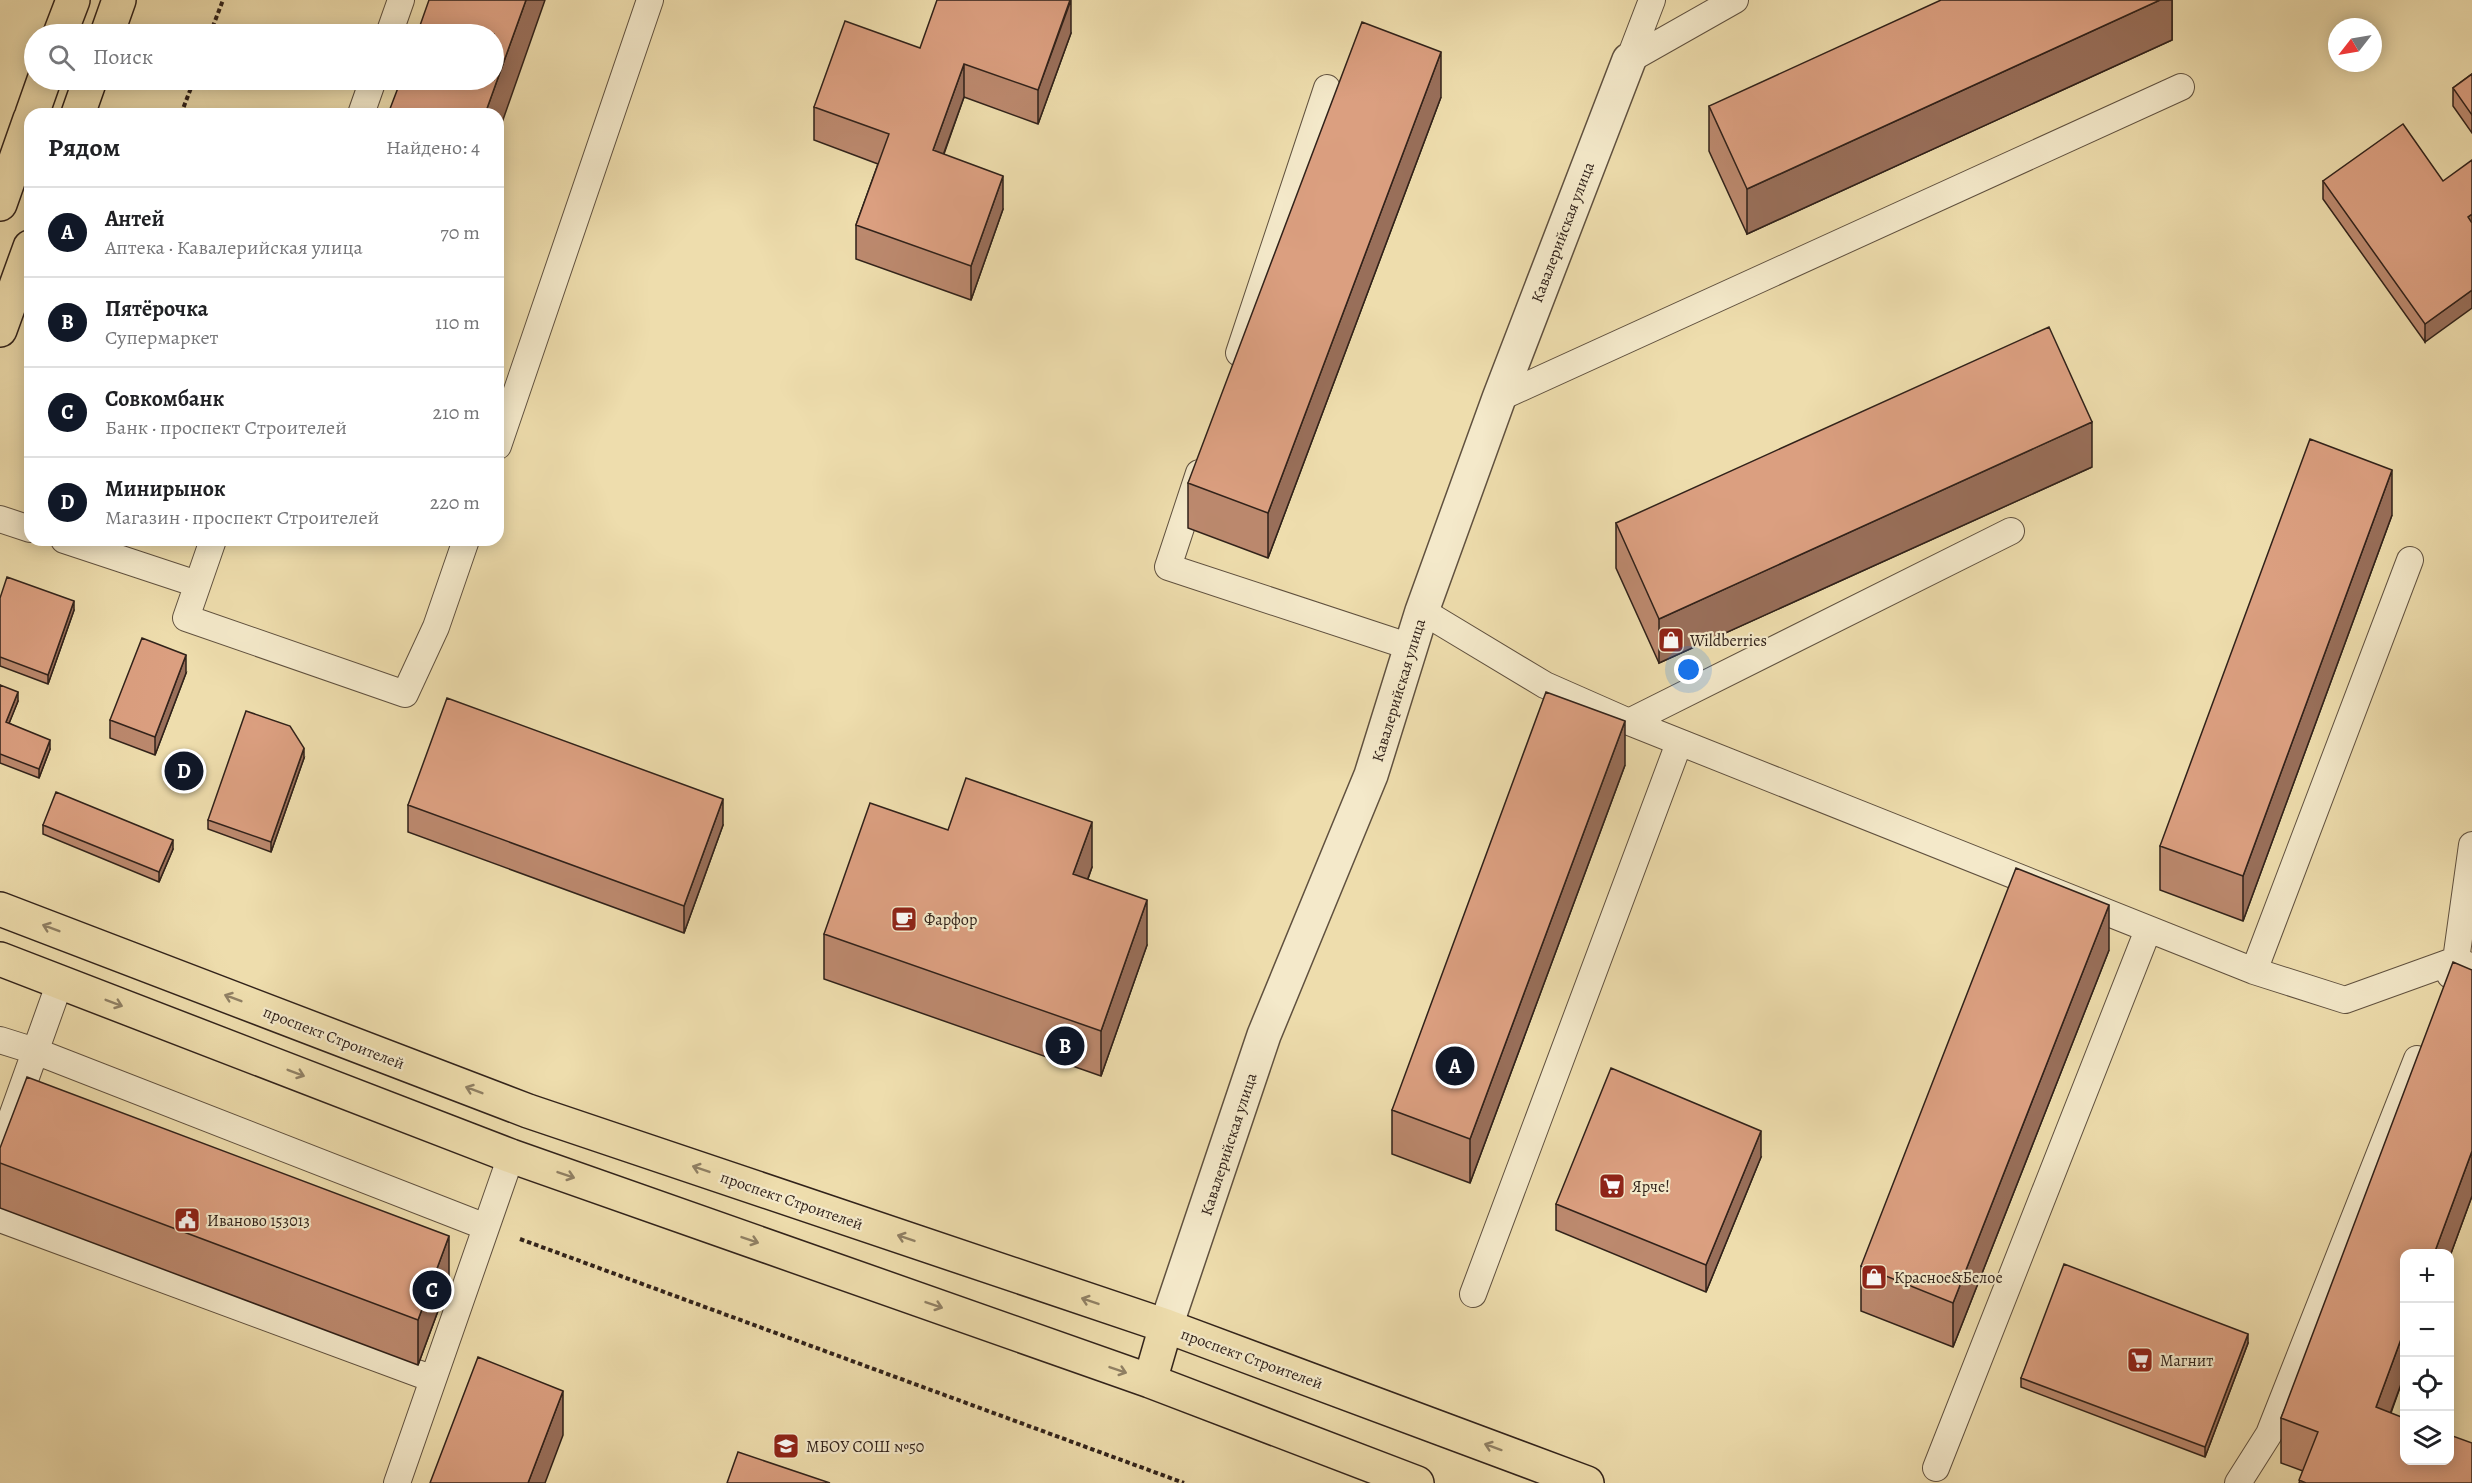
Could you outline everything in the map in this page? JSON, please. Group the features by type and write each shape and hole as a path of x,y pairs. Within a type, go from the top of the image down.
{"main road":[{"path":"64,24 73,0"},
{"path":"111,24 119,0"},
{"path":"34,108 40,90"},
{"path":"80,108 86,90"},
{"path":"0,204 24,136"},
{"path":"0,330 24,264"},
{"name":"проспект Строителей","path":"0,909 528,1111 1166,1326 1522,1471 1587,1483"},
{"path":"0,959 511,1156 1150,1381 1418,1483"},
{"name":"Кавалерийская улица","path":"1150,1381 1166,1326"}],"street":[{"name":"Кавалерийская улица","path":"1166,1326 1264,1035 1371,775 1422,611 1499,398 1629,60"}],"lane":[{"path":"393,24 401,0"},
{"path":"504,428 650,0"},
{"name":"Кавалерийская улица","path":"1629,60 1652,0"},
{"path":"1629,60 1735,0"},
{"path":"1499,398 2181,87"},
{"path":"1231,378 1327,88"},
{"path":"363,108 369,90"},
{"path":"1205,456 1168,567 1411,647"},
{"path":"0,519 24,527"},
{"path":"1629,722 2011,531"},
{"path":"82,546 198,584"},
{"path":"211,546 186,618 405,694 436,627 464,546"},
{"path":"2254,971 2410,560"},
{"path":"1422,611 1545,685 1629,722 2254,971 2345,1000 2464,963"},
{"path":"1473,1294 1679,743"},
{"path":"2443,993 2464,963 2472,845"},
{"path":"1936,1468 2148,930"},
{"path":"0,1150 60,982"},
{"path":"2238,1483 2269,1434 2426,1037"},
{"path":"0,1040 35,1051 486,1227"},
{"path":"397,1483 511,1156"},
{"path":"0,1219 433,1378"}],"path":[{"path":"214,24 223,0"},
{"path":"183,108 190,90"},
{"path":"486,1227 1184,1483"}],"building":[{"path":"429,0 526,0 504,61 504,24 421,24"},
{"path":"937,0 1070,0 1038,90 964,64 933,150 1003,176 971,266 856,225 889,134 814,107 845,21 920,48"},
{"path":"1941,0 2160,0 1747,189 1709,106"},
{"path":"1362,22 1441,52 1268,513 1188,483"},
{"path":"2472,74 2472,115 2453,88"},
{"path":"397,90 494,90 487,108 390,108"},
{"path":"2403,124 2443,181 2472,160 2472,214 2468,217 2472,223 2472,290 2425,324 2323,181"},
{"path":"2049,327 2092,422 1659,619 1616,523"},
{"path":"2310,439 2392,470 2243,876 2160,846"},
{"path":"7,577 74,601 48,675 0,657 0,598"},
{"path":"142,638 186,655 155,737 110,720"},
{"path":"0,685 18,692 6,722 50,740 39,769 0,754"},
{"path":"1546,692 1625,721 1470,1139 1392,1110"},
{"path":"447,698 723,799 684,906 408,805"},
{"path":"246,711 290,726 304,748 271,842 208,820"},
{"path":"966,778 1092,822 1073,874 1147,900 1101,1031 824,934 870,803 948,830"},
{"path":"56,792 173,840 159,872 43,825"},
{"path":"2016,868 2109,905 1953,1303 1861,1266"},
{"path":"2453,962 2472,970 2472,1151 2436,1249 2400,1249 2400,1342 2376,1407 2400,1416 2400,1465 2454,1465 2454,1436 2472,1443 2472,1483 2306,1483 2299,1480 2318,1432 2281,1418"},
{"path":"1611,1068 1761,1131 1706,1265 1556,1204"},
{"path":"27,1077 449,1236 418,1320 0,1163 0,1148"},
{"path":"2064,1264 2248,1334 2205,1447 2021,1378"},
{"path":"478,1357 563,1391 528,1483 430,1483"},
{"path":"738,1452 830,1483 727,1483"}],"place":[{"name":"Wildberries","path":"1671,640"},
{"name":"Минирынок","path":"184,771"},
{"name":"Фарфор","path":"904,919"},
{"name":"Пятёрочка","path":"1065,1046"},
{"name":"Антей","path":"1455,1066"},
{"name":"Ярче!","path":"1612,1186"},
{"name":"Иваново 153013","path":"187,1220"},
{"name":"Красное&Белое","path":"1874,1277"},
{"name":"Совкомбанк","path":"432,1290"},
{"name":"Магнит","path":"2140,1360"},
{"name":"МБОУ СОШ №50","path":"786,1446"}]}
